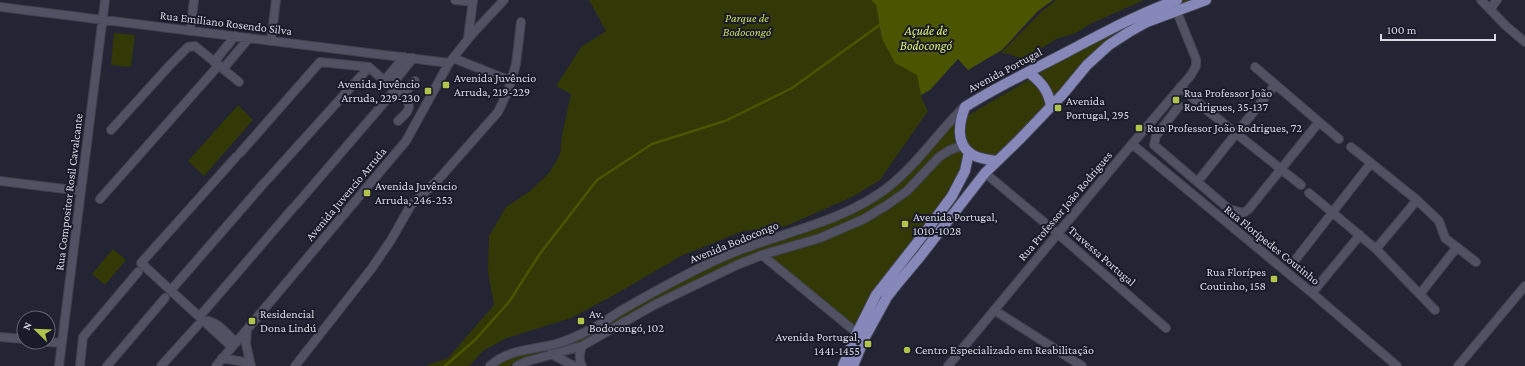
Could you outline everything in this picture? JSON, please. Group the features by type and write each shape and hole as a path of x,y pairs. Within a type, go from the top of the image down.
{"main road":[{"name":"Avenida Portugal","path":"843,366 857,333 876,295 952,196 965,171 966,149 960,137 959,128 965,107 1003,84 1136,16 1177,0"},
{"path":"853,366 865,337 894,288 985,173 1051,106 1087,65 1109,45 1147,22 1206,0"},
{"path":"1028,72 1040,80 1050,99 1051,106"},
{"path":"966,149 980,158 997,162"}],"street":[{"name":"Rua Compositor Rosil Cavalcante","path":"59,366 105,0"},
{"path":"190,31 194,0"},
{"path":"271,41 276,0"},
{"path":"455,0 473,1 468,39"},
{"name":"Avenida Juvencio Arruda","path":"222,358 406,141 451,60 504,0"},
{"path":"1481,0 1506,26 1525,42"},
{"path":"1490,9 1497,0"},
{"name":"Rua Emiliano Rosendo Silva","path":"0,7 404,57 451,60 511,81"},
{"name":"Rua Professor João Rodrigues","path":"948,366 1057,233 1194,71 1196,59 1177,12"},
{"path":"294,366 372,268 391,240 411,205 437,181 498,112 511,81 516,64 521,22"},
{"path":"219,65 235,36"},
{"path":"100,199 219,65 249,38"},
{"path":"111,130 188,47 194,46 239,82"},
{"path":"392,88 404,57"},
{"path":"161,366 201,321 392,88 414,58"},
{"path":"234,345 201,321 171,290 141,263 320,62 369,67 410,105 409,109 398,121"},
{"path":"171,290 266,181 369,67"},
{"path":"1255,67 1340,139"},
{"path":"392,88 408,89 415,81"},
{"path":"1198,181 1276,85"},
{"path":"1180,87 1236,134 1301,185"},
{"path":"1179,106 1156,136 1154,144 1229,209 1242,213 1248,210 1319,122"},
{"name":"Avenida Bodocongo","path":"490,366 512,352 556,343 592,328 666,286 725,256 840,214 868,201 887,188 904,173 919,158 947,123 965,107"},
{"name":"Rua Florípedes Coutinho","path":"1132,144 1312,293 1397,366"},
{"path":"1351,146 1417,200 1438,220 1445,238 1476,262"},
{"name":"Avenida Bodocongo","path":"517,366 551,354 582,346 656,304 737,265 762,255 820,238 864,219 907,191 939,157 950,150 966,149"},
{"path":"1296,259 1331,212 1371,163"},
{"name":"Travessa Portugal","path":"985,173 1057,233 1166,328"},
{"path":"0,181 81,192"},
{"path":"1309,193 1376,249 1435,310"},
{"path":"1376,249 1417,200"},
{"path":"1312,293 1360,235"},
{"path":"1420,294 1457,247"},
{"path":"762,255 857,333"},
{"path":"80,366 83,336 138,272"},
{"path":"1458,366 1525,286"},
{"path":"107,366 165,298"},
{"path":"994,310 1082,366"},
{"path":"216,366 222,358 251,365 246,344 247,330"},
{"path":"0,337 16,338"},
{"path":"56,343 62,343"},
{"path":"582,346 579,354 579,360 582,366"},
{"path":"551,354 574,366"}],"green space":[{"name":"Parque de Bodocongó","path":"589,0 871,0 876,5 882,39 895,63 917,74 922,99 928,111 880,180 854,196 786,226 743,231 681,256 571,318 507,338 483,351 469,366 425,366 448,358 494,305 488,272 489,236 506,207 530,191 550,172 560,154 562,135 571,94 556,86 581,47 606,31"},
{"path":"1056,0 1144,0 1090,24 1076,33 1056,39 1024,60 1009,54 1001,53 1042,11"},
{"path":"1183,0 1196,0 1145,20 1052,100 1032,73 1170,5"},
{"path":"114,33 135,35 131,67 111,65"},
{"path":"1030,79 1046,98 1045,107 995,156 978,154 964,139 962,127 967,116"},
{"path":"238,105 253,120 204,176 188,161"},
{"path":"955,123 958,144 906,187 871,212 828,232 750,258 581,344 518,361 509,366 495,366 510,357 558,346 728,257 846,214 904,179 924,158 949,126"},
{"path":"962,149 965,161 952,191 880,285 862,311 855,328 768,257 869,219 940,159"},
{"path":"113,249 126,260 105,285 92,274"}],"water":[{"name":"Açude de Bodocongó","path":"871,0 1053,0 1038,11 1002,50 968,70 958,59 930,90 921,95 917,75 895,63 882,39 876,5"}],"waterway":[{"path":"445,366 475,340 509,302 539,255 597,180 652,144 725,121 792,88 881,24"}],"place":[{"name":"Avenida Juvêncio Arruda, 219-229","path":"446,85"},
{"name":"Avenida Juvêncio Arruda, 229-230","path":"428,91"},
{"name":"Rua Professor João Rodrigues, 35-137","path":"1176,100"},
{"name":"Avenida Portugal, 295","path":"1058,108"},
{"name":"Rua Professor João Rodrigues, 72","path":"1139,128"},
{"name":"Avenida Juvêncio Arruda, 246-253","path":"367,193"},
{"name":"Avenida Portugal, 1010-1028","path":"905,224"},
{"name":"Rua Florípes Coutinho, 158","path":"1274,279"},
{"name":"Residencial Dona Lindú","path":"252,321"},
{"name":"Av. Bodocongó, 102","path":"581,321"},
{"name":"Avenida Portugal, 1441-1455","path":"868,344"},
{"name":"Centro Especializado em Reabilitação","path":"907,350"}]}
